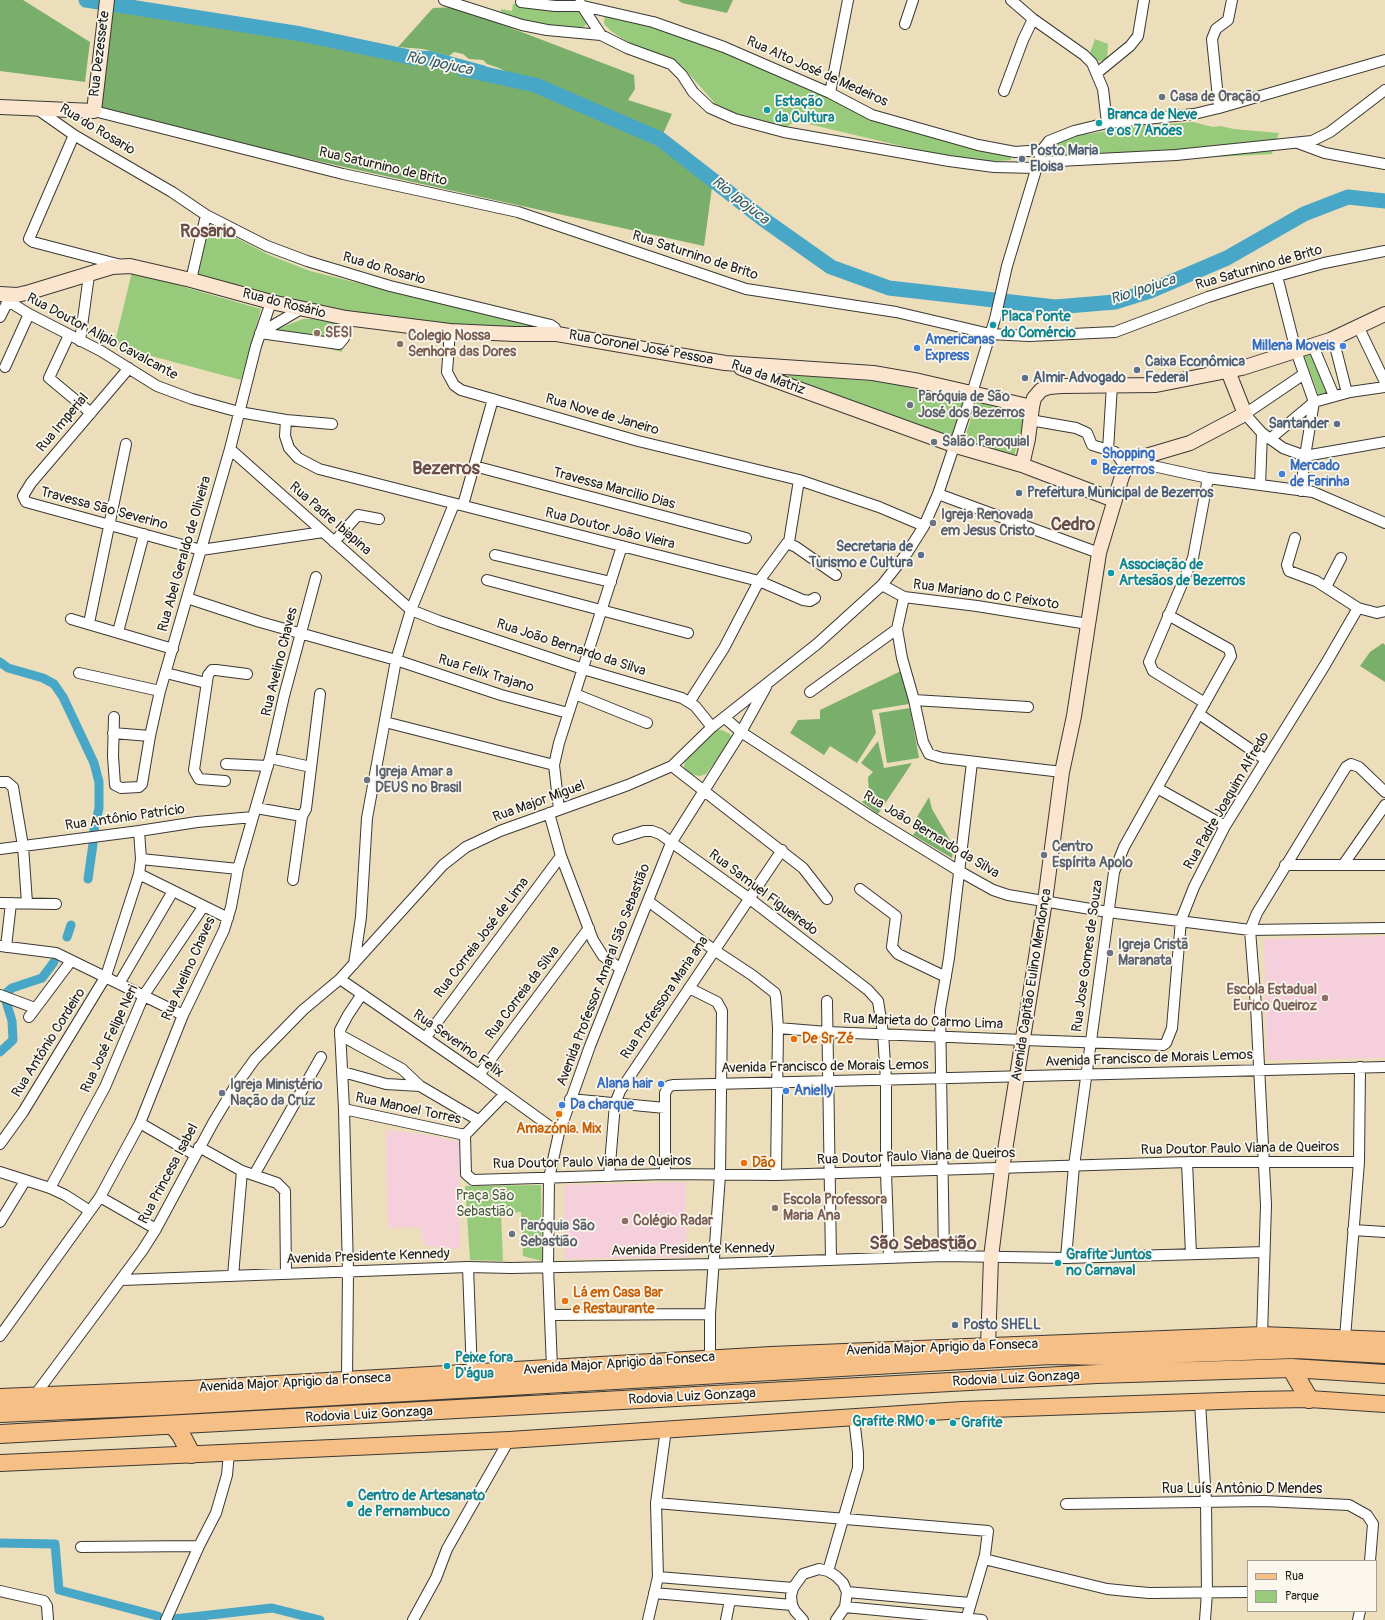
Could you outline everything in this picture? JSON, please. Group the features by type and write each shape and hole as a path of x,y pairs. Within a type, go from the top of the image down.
{"highway":[{"name":"Rodovia Luiz Gonzaga","path":"0,1413 170,1406 1051,1355 1108,1356 1296,1349 1385,1354"},
{"name":"Rodovia Luiz Gonzaga","path":"0,1434 174,1426 1097,1374 1291,1368 1385,1374"},
{"path":"1291,1368 1309,1399"},
{"path":"174,1426 181,1434 191,1454"}],"main road":[{"name":"Rua Dezessete","path":"0,107 35,107 94,111 107,0"},
{"path":"4,296 30,292 123,265"},
{"name":"Rua do Rosário","path":"123,265 191,280 271,302 346,318 450,331 514,334 557,334"},
{"path":"1022,464 1034,398 1041,390 1049,387 1156,385 1228,371 1313,346 1385,314"},
{"name":"Rua Coronel José Pessoa","path":"557,334 725,362"},
{"name":"Rua da Matriz","path":"725,362 873,373 919,381 972,393 1031,414"},
{"name":"Rua da Matriz","path":"725,362 956,446 1022,464 1114,500"},
{"path":"1127,464 1195,440 1245,414 1228,371"},
{"name":"Avenida Capitão Eulino Mendonça","path":"988,1347 991,1257 1002,1169 1024,1040 1045,901 1062,772 1074,716 1099,553 1114,500 1127,464"},
{"name":"Avenida Major Aprigio da Fonseca","path":"0,1397 190,1389 347,1379 472,1374 710,1359 1166,1339 1262,1336 1385,1340"},
{"path":"0,1463 509,1440 962,1410 1309,1399 1385,1404"}],"street":[{"path":"444,0 522,25 547,30 601,35 627,48 671,64 706,105 735,119 784,132 956,162 994,167 1176,155 1312,141 1330,132 1385,90"},
{"path":"830,93 848,0"},
{"path":"906,24 913,0"},
{"path":"1011,0 1033,19 1084,55 1097,72 1103,89 1107,123"},
{"path":"1097,72 1130,46 1138,36 1144,0"},
{"path":"1219,108 1212,39 1216,30 1228,20 1232,0"},
{"name":"Rua Alto José de Medeiros","path":"521,2 556,6 580,3 653,22 724,46 830,93 868,113 978,145 1015,152 1042,150"},
{"path":"580,3 601,35"},
{"path":"1004,91 1023,40 1033,19"},
{"path":"1042,150 1049,141 1061,135 1107,123 1194,114 1385,60"},
{"name":"Rua do Rosario","path":"35,107 74,135 160,184 206,215 266,246 307,261 412,292 551,325 555,328 557,334"},
{"name":"Rua Saturnino de Brito","path":"94,111 343,174 518,212 746,289 896,312 990,334 1029,336 1115,332 1208,297 1277,276 1324,263 1385,251"},
{"path":"74,135 29,239 33,242 123,265"},
{"path":"1296,143 1325,153 1385,164"},
{"name":"Rua Major Miguel","path":"340,979 443,865 466,847 500,831 628,785 672,766 712,727 817,644 882,585 907,553 924,526 956,446 990,334 1007,266 1042,150"},
{"path":"191,280 206,215"},
{"path":"80,341 89,275"},
{"path":"1277,276 1296,352 1314,402 1301,491"},
{"path":"0,317 4,296"},
{"name":"Rua Doutor Alipio Cavalcante","path":"4,296 29,314 129,368 157,386 192,399 239,412 286,420 332,424"},
{"name":"Rua Abel Geraldo de Oliveira","path":"113,733 115,785 121,788 139,787 142,784 150,736 160,691 202,550 260,333 271,302"},
{"path":"260,333 301,309"},
{"path":"5,367 29,314"},
{"path":"260,333 339,344 344,338 346,318"},
{"path":"1358,326 1385,382"},
{"name":"Rua Nove de Janeiro","path":"450,331 447,372 454,384 474,394 638,441 799,480 879,507 924,526"},
{"path":"69,335 49,378 91,413"},
{"path":"1333,338 1346,393"},
{"path":"1313,346 1334,396"},
{"name":"Rua Imperial","path":"24,499 25,492 31,483 129,368"},
{"path":"1304,374 1245,414 1266,436 1283,448 1305,456 1385,442"},
{"path":"1108,450 1112,385"},
{"path":"1260,485 1266,436 1314,402 1346,393 1385,386"},
{"path":"354,964 361,917 368,818 396,660 411,610 459,505 474,466 494,399"},
{"path":"1031,414 1076,428 1087,434 1092,445 1096,448 1115,452 1127,464 1208,478 1318,494 1385,523"},
{"name":"Rua Doutor João Vieira","path":"286,420 285,436 289,448 298,458 319,469 759,581 803,600 810,601 814,598"},
{"path":"89,624 108,524 126,444"},
{"name":"Rua Padre Ibiapina","path":"230,449 411,610"},
{"name":"Travessa Marcilio Dias","path":"474,466 746,538"},
{"path":"1205,703 1152,671 1150,668 1150,658 1192,558 1208,478"},
{"path":"712,727 690,701 724,648 759,581 786,546 799,480"},
{"path":"938,494 1099,553"},
{"name":"Travessa São Severino","path":"24,499 30,504 202,550"},
{"path":"334,542 358,515 379,519"},
{"path":"202,550 323,532"},
{"path":"118,632 144,534"},
{"path":"1295,538 1287,565 1288,569 1292,572 1310,578 1358,608 1376,613 1385,611"},
{"path":"559,809 554,765 568,713 622,546"},
{"path":"786,546 836,575"},
{"path":"495,555 611,582"},
{"path":"1326,587 1341,558"},
{"name":"Rua Avelino Chaves","path":"0,1336 100,1197 140,1123 183,1015 218,943 228,918 238,869 269,762 316,577"},
{"path":"487,580 688,633"},
{"name":"Rua Mariano do C Peixoto","path":"882,585 904,597 977,606 1088,624"},
{"path":"904,597 897,628 902,658 914,700 923,742 929,754 942,758 1062,772"},
{"name":"Rua Felix Trajano","path":"187,598 301,634 396,660 501,695 568,713"},
{"name":"Rua Padre Joaquim Alfredo","path":"1162,1045 1169,1040 1172,1028 1181,920 1194,887 1225,826 1325,665 1358,608"},
{"name":"Rua João Bernardo da Silva","path":"411,610 439,621 583,669 690,701"},
{"name":"Rua Jose Gomes de Souza","path":"1066,1258 1074,1166 1114,872 1118,860 1157,788 1231,656 1229,649 1222,644 1168,615"},
{"path":"71,619 173,649"},
{"path":"810,692 897,628"},
{"path":"225,781 199,780 194,770 206,683 208,675 212,670 247,674"},
{"path":"79,673 160,691"},
{"path":"166,673 206,683"},
{"name":"Avenida Professor Amaral São Sebastião","path":"552,1368 548,1267 549,1178 559,1133 570,1099 671,843 741,732 769,682"},
{"path":"293,880 302,816 306,809 320,694"},
{"path":"575,694 647,723"},
{"path":"914,700 1028,707"},
{"path":"1199,714 1266,760"},
{"path":"114,717 113,733 150,736"},
{"name":"Rua João Bernardo da Silva","path":"725,718 741,732 873,818 959,871 993,890 1022,898 1108,912 1181,920 1250,930 1385,928"},
{"path":"385,722 554,765"},
{"path":"226,764 269,762 310,771"},
{"path":"944,1256 942,1079 939,1036 940,1010 946,977 972,762"},
{"path":"1262,1336 1266,1206 1255,985 1250,930 1257,913 1285,865 1335,782 1348,765 1354,764 1363,770 1385,792"},
{"path":"672,766 782,850 803,868 827,899"},
{"path":"0,782 7,782 14,787 23,846 27,903"},
{"path":"1157,788 1225,826"},
{"path":"1343,865 1385,805"},
{"name":"Rua Antônio Patrício","path":"0,849 139,831 254,813 302,816"},
{"path":"549,813 561,856 598,949 603,956 621,969"},
{"name":"Rua Antônio Cordeiro","path":"0,1144 23,1112 106,976 139,874 139,831"},
{"name":"Rua Samuel Figueiredo","path":"618,839 644,831 652,831 750,899 875,997 880,1006 883,1033"},
{"name":"Rua Professora Maria ana","path":"610,1176 615,1104 628,1076 782,850"},
{"name":"Rua Correia José de Lima","path":"426,1037 561,856"},
{"path":"140,859 238,869"},
{"path":"1285,865 1385,865"},
{"path":"139,874 203,907 228,918"},
{"path":"860,889 896,916 892,947 898,954 946,977"},
{"path":"120,982 173,891"},
{"path":"648,901 714,950 752,975 774,993 776,998 778,1028 776,1175"},
{"path":"0,903 56,904"},
{"path":"11,903 3,947 52,952 120,982 183,1015"},
{"name":"Rua José Felipe Neri","path":"50,1188 105,1087 144,995 203,907"},
{"name":"Rua Correia da Silva","path":"479,1075 589,928"},
{"path":"29,1017 71,960"},
{"name":"Rua Severino Felix","path":"340,979 426,1037 559,1133"},
{"name":"Rua Princesa Isabel","path":"35,1395 91,1318 122,1280 156,1229 197,1151 234,1088 255,1059 303,1010 340,979"},
{"path":"689,988 721,1005 723,1020 720,1175 710,1314 710,1359"},
{"path":"347,1379 348,1271 341,1030 362,994"},
{"path":"0,995 35,1008"},
{"path":"827,1001 831,1260"},
{"name":"Rua Marieta do Carmo Lima","path":"778,1028 827,1032 1162,1045"},
{"path":"341,1030 402,1069 420,1086 478,1120"},
{"path":"883,1033 886,1080 886,1172 889,1257"},
{"path":"254,1174 321,1057"},
{"path":"1345,1338 1359,1162 1360,1067"},
{"name":"Avenida Francisco de Morais Lemos","path":"665,1108 666,1089 669,1086 674,1085 942,1079 1258,1069 1385,1067"},
{"path":"343,1072 386,1084 420,1086"},
{"path":"465,1135 504,1094"},
{"path":"570,1099 665,1108 665,1174"},
{"name":"Rua Manoel Torres","path":"344,1109 465,1135"},
{"path":"140,1123 242,1171 277,1183 286,1191 286,1274"},
{"name":"Rua Doutor Paulo Viana de Queiros","path":"465,1135 466,1174 473,1180 665,1174 830,1174 942,1169 1002,1169 1187,1162 1359,1162"},
{"path":"1187,1162 1191,1254"},
{"path":"233,1276 242,1171"},
{"path":"0,1172 50,1188 65,1195 90,1211"},
{"path":"0,1222 25,1181"},
{"path":"100,1197 156,1229"},
{"path":"1353,1230 1385,1232"},
{"name":"Avenida Presidente Kennedy","path":"122,1280 468,1267 511,1268 713,1264 944,1256 1066,1258 1264,1252"},
{"path":"468,1267 472,1374"},
{"path":"551,1315 710,1314"},
{"path":"1200,1402 1206,1502 1207,1593 1205,1620"},
{"path":"828,1571 859,1462 854,1418"},
{"path":"648,1620 658,1577 656,1503 666,1429"},
{"path":"413,1620 436,1578 447,1549 509,1440"},
{"path":"166,1620 199,1546 216,1514 227,1475 229,1453"},
{"name":"Rua Luís Antônio D Mendes","path":"1066,1504 1264,1501 1349,1504 1366,1515 1373,1524 1370,1560"},
{"path":"656,1503 989,1532 984,1559 966,1619"},
{"path":"81,1547 199,1546"},
{"path":"984,1559 1107,1589 1149,1593 1247,1592"},
{"path":"803,1620 792,1605 793,1588 803,1574 811,1570 820,1569 828,1571 836,1576 843,1583 847,1592 846,1607 836,1620"},
{"path":"658,1577 793,1588"},
{"path":"0,1591 44,1601 47,1606 48,1620"},
{"path":"847,1592 970,1603"},
{"path":"654,1594 792,1605"},
{"path":"726,1620 730,1600"},
{"path":"846,1607 895,1616 982,1620"}],"shaded area":[{"name":"Escola Estadual Eurico Queiroz","path":"1385,936 1385,1058 1267,1060 1264,939"},
{"path":"386,1130 423,1134 459,1142 460,1249 425,1246 420,1227 388,1228"},
{"name":"Colégio Radar","path":"685,1182 687,1257 565,1259 564,1185"}],"green space":[{"path":"0,0 23,0 90,42 85,82 0,71"},
{"path":"678,0 733,0 727,13 682,3"},
{"path":"513,4 561,9 580,9 587,17 586,25 580,29 534,24 500,16 501,9 512,11"},
{"path":"118,5 218,21 401,60 507,79 626,124 713,180 704,246 99,113 113,12"},
{"path":"456,7 634,75 635,89 628,100 672,114 663,134 546,83 510,74 487,64 483,60 469,59 463,54 454,52 449,56 423,49 398,47 433,8"},
{"path":"605,11 726,49 831,96 866,116 1011,155 1011,160 973,163 796,121 785,128 720,109 682,66 626,41 611,31 604,24"},
{"path":"1095,39 1108,44 1107,60 1098,61 1090,53"},
{"path":"1193,122 1213,127 1220,126 1234,129 1279,133 1272,154 1052,166 1053,146 1065,138 1129,127"},
{"path":"208,223 269,255 310,271 438,303 548,328 550,331 369,323 195,277"},
{"path":"132,272 261,309 241,380 114,346"},
{"path":"303,319 313,319 346,325 342,352 271,334 277,329"},
{"path":"1312,350 1331,395 1320,399 1303,353"},
{"path":"789,375 886,382 965,401 951,440 787,378"},
{"path":"977,401 1026,413 1014,456 962,445"},
{"path":"1383,643 1385,645 1385,682 1360,666 1370,652"},
{"path":"903,670 909,704 872,710 876,733 857,763 830,746 824,755 790,733 798,720 820,719 820,710"},
{"path":"910,708 919,758 887,763 879,713"},
{"path":"714,730 722,730 730,734 732,740 706,774 700,776 691,774 684,769 685,760"},
{"path":"878,741 884,768 912,763 878,814 862,802 869,795 868,777 873,772 861,763"},
{"path":"929,797 932,809 954,847 952,858 913,835 916,831 911,827"},
{"name":"Praça São Sebastião","path":"541,1185 542,1261 523,1256 521,1212 501,1214 503,1261 470,1260 465,1186"}],"water":[{"path":"397,50 431,51 486,66 479,78 390,58"}],"waterway":[{"name":"Rio Ipojuca","path":"86,0 301,34 414,58"},
{"name":"Rio Ipojuca","path":"462,69 535,85 660,139 763,219 831,267 889,288 1055,307 1115,302 1150,291 1227,258 1304,214 1348,197 1385,201"},
{"path":"0,662 8,668 43,678 54,684 63,697 94,763 99,782 99,808 94,830"},
{"path":"88,879 93,844"},
{"path":"67,937 71,925"},
{"path":"5,994 12,988 42,978 54,962"},
{"path":"0,1052 13,1040 12,1021 5,998"},
{"path":"0,1543 55,1544 59,1590 158,1616"},
{"path":"174,1619 272,1608 320,1620"}],"place":[{"name":"Casa de Oração","path":"1162,97"},
{"name":"Estação da Cultura","path":"767,110"},
{"name":"Branca de Neve e os 7 Anões","path":"1099,123"},
{"name":"Posto Maria Eloisa","path":"1022,159"},
{"name":"Placa Ponte do Comércio","path":"993,325"},
{"name":"SESI","path":"317,333"},
{"name":"Colegio Nossa Senhora das Dores","path":"400,344"},
{"name":"Millena Moveis","path":"1343,346"},
{"name":"Americanas Express","path":"917,348"},
{"name":"Caixa Econômica Federal","path":"1137,370"},
{"name":"Almir Advogado","path":"1025,378"},
{"name":"Paróquia de São José dos Bezerros","path":"910,405"},
{"name":"Santander","path":"1337,424"},
{"name":"Salão Paroquial","path":"934,442"},
{"name":"Shopping Bezerros","path":"1094,462"},
{"name":"Mercado de Farinha","path":"1282,474"},
{"name":"Prefeitura Municipal de Bezerros","path":"1019,493"},
{"name":"Igreja Renovada em Jesus Cristo","path":"933,523"},
{"name":"Secretaria de Turismo e Cultura","path":"921,555"},
{"name":"Associação de Artesãos de Bezerros","path":"1111,573"},
{"name":"Igreja Amar a DEUS no Brasil","path":"367,780"},
{"name":"Centro Espírita Apolo","path":"1044,855"},
{"name":"Igreja Cristã Maranata","path":"1110,953"},
{"name":"Escola Estadual Eurico Queiroz","path":"1325,998"},
{"name":"De Sr Zé","path":"794,1039"},
{"name":"Alana hair","path":"661,1084"},
{"name":"Anielly","path":"786,1091"},
{"name":"Igreja Ministério Nação da Cruz","path":"222,1093"},
{"name":"Da charque","path":"562,1105"},
{"name":"Amazónia. Mix","path":"559,1114"},
{"name":"Dão","path":"744,1163"},
{"name":"Escola Professora Maria Ana","path":"775,1208"},
{"name":"Colégio Radar","path":"625,1221"},
{"name":"Paróquia São Sebastião","path":"512,1234"},
{"name":"Grafite Juntos no Carnaval","path":"1058,1263"},
{"name":"Lá em Casa Bar e Restaurante","path":"565,1301"},
{"name":"Posto SHELL","path":"955,1325"},
{"name":"Peixe fora D'água","path":"447,1366"},
{"name":"Grafite RMO","path":"932,1422"},
{"name":"Grafite","path":"953,1423"},
{"name":"Centro de Artesanato de Pernambuco","path":"350,1504"}],"district":[{"name":"Rosario","path":"208,232"},
{"name":"Bezerros","path":"446,469"},
{"name":"Cedro","path":"1073,525"},
{"name":"São Sebastião","path":"923,1244"}]}
